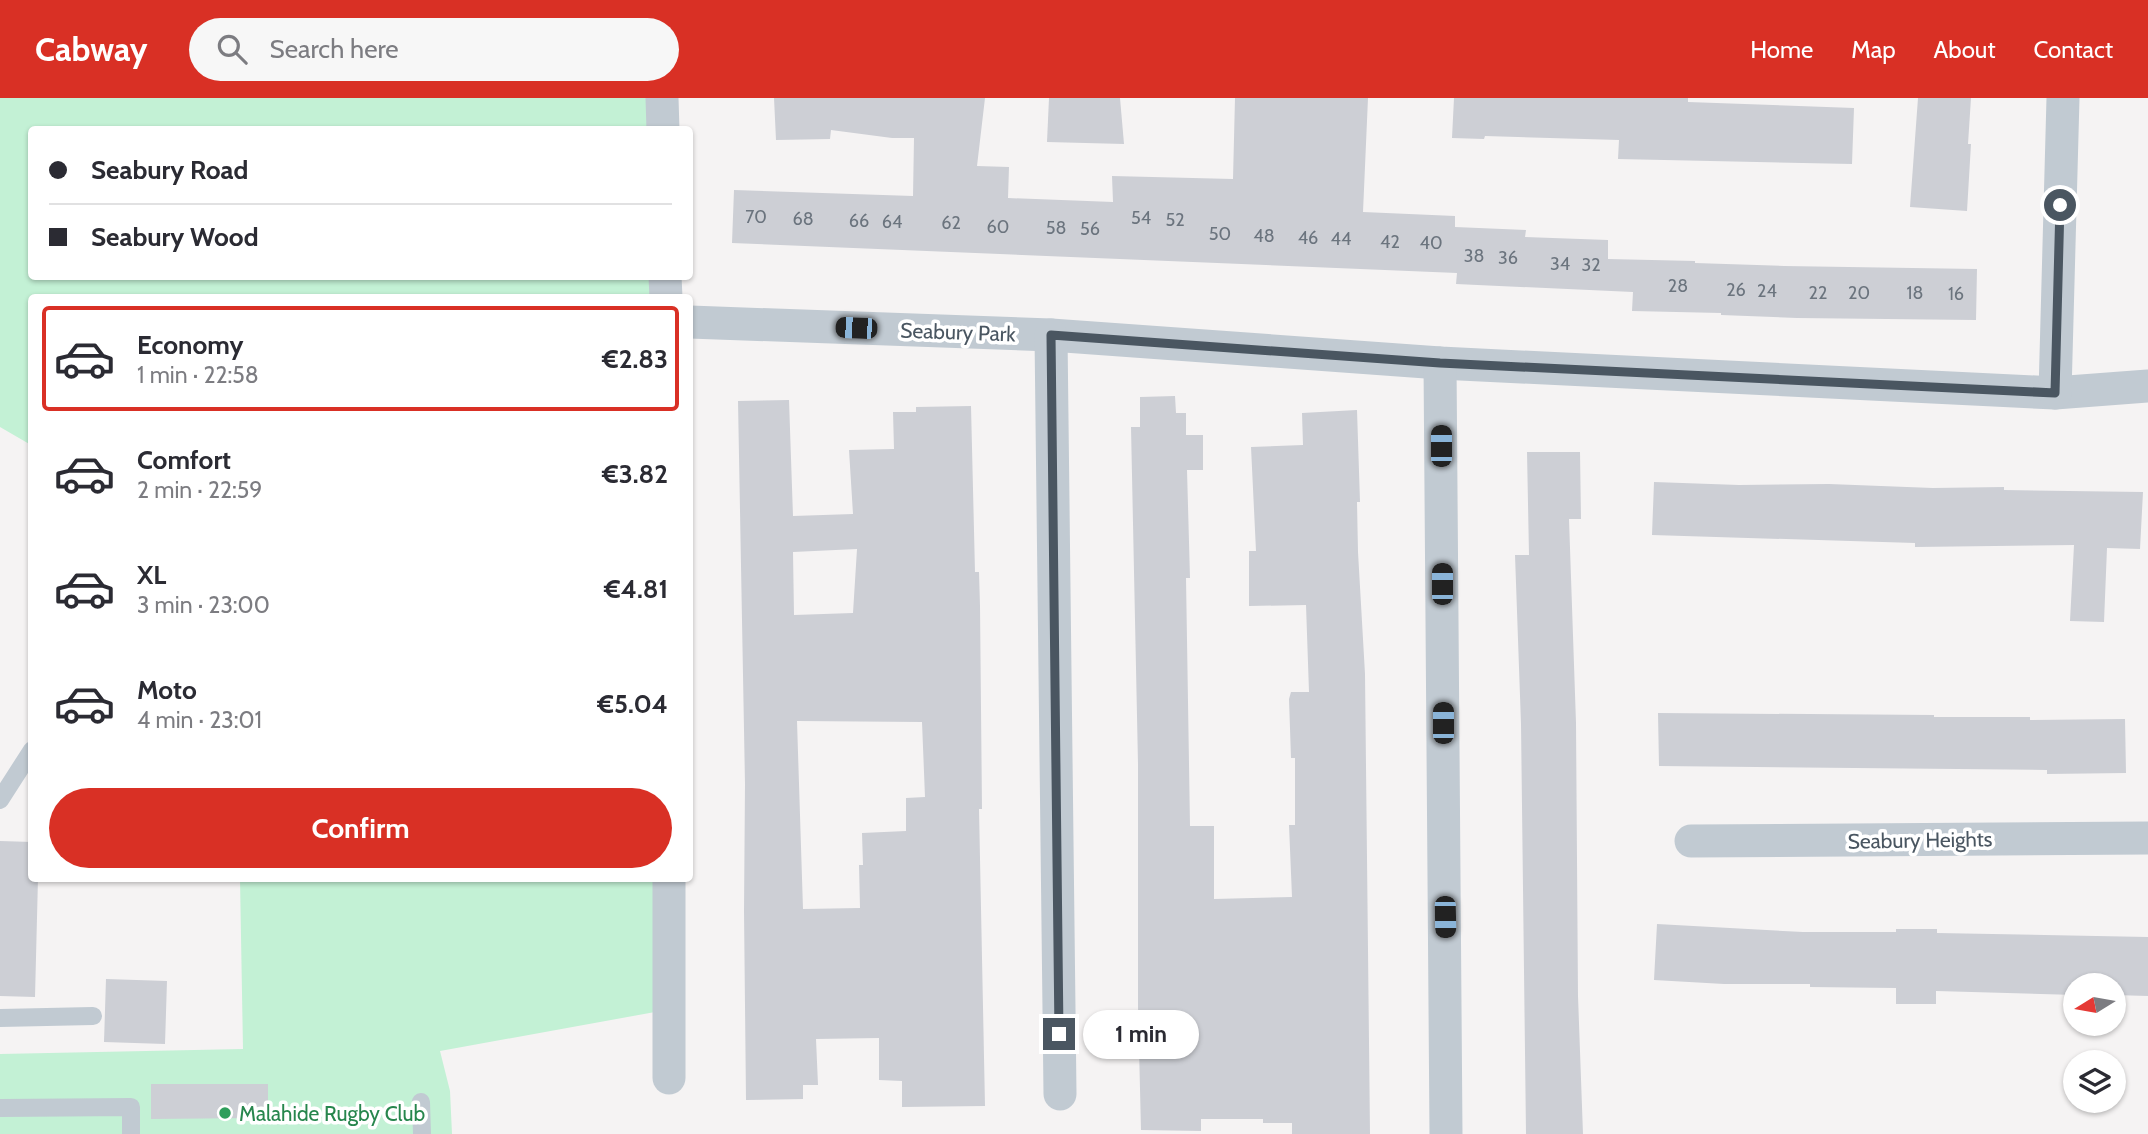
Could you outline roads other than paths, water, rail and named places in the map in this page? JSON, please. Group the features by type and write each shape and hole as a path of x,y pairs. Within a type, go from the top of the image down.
{"street":[{"path":"662,98 663,126"},
{"path":"2055,393 2063,98"},
{"name":"Seabury Park","path":"693,322 1051,335 1440,363 2055,393 2148,386"},
{"path":"1051,335 1060,1094"},
{"path":"1440,363 1446,1134"},
{"name":"Seabury Heights","path":"1691,841 2148,838"},
{"path":"668,1078 669,882"}],"lane":[{"path":"0,800 28,756"},
{"path":"0,1018 93,1016"},
{"path":"421,1102 422,1134"},
{"path":"0,1108 131,1107 131,1134"}],"place":[{"name":"Malahide Rugby Club","path":"225,1113"}]}
